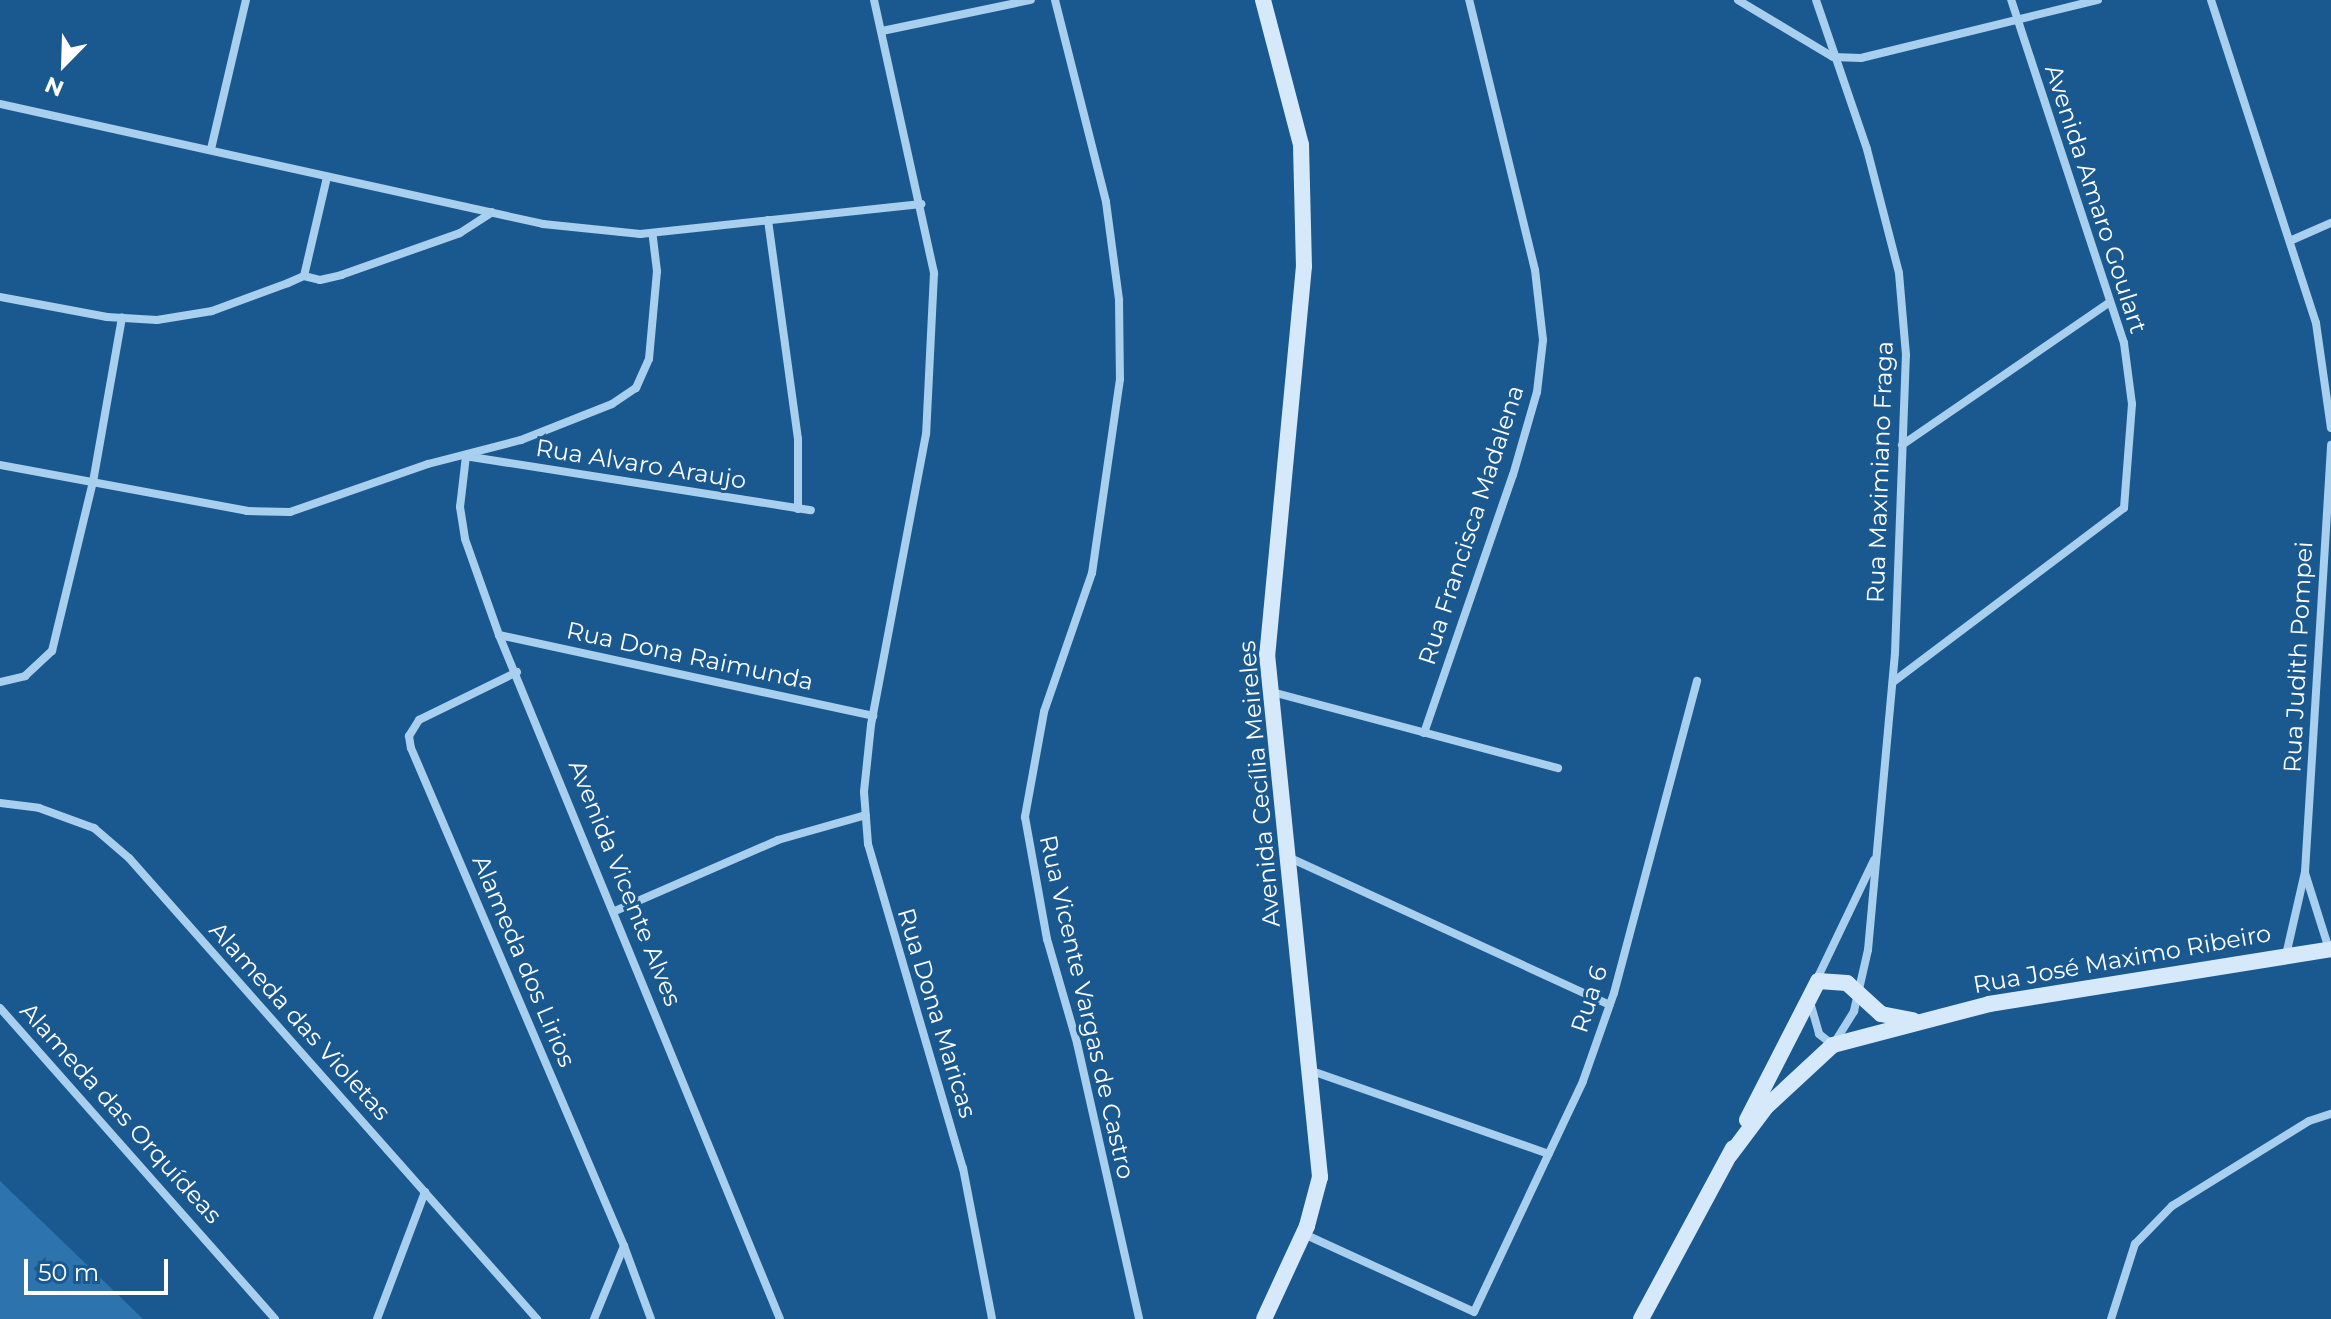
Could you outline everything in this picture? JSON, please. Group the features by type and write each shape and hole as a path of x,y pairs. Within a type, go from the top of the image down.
{"street":[{"path":"211,149 246,0"},
{"name":"Rua Dona Maricas","path":"874,0 934,273 926,434 873,716 866,815 868,844 908,991 963,1168 992,1319"},
{"path":"882,31 1031,0"},
{"name":"Rua Vicente Vargas de Castro","path":"1055,0 1106,202 1119,300 1120,379 1092,573 1044,712 1025,817 1047,939 1077,1043 1139,1319"},
{"name":"Avenida Cecília Meireles","path":"1263,0 1301,145 1304,266 1267,654 1320,1177 1303,1234 1264,1319"},
{"name":"Rua Francisca Madalena","path":"1424,733 1513,475 1537,392 1543,340 1529,243 1469,0"},
{"path":"1738,0 1833,57 1861,58 2017,23 2098,0"},
{"name":"Rua Maximiano Fraga","path":"1816,0 1867,149 1899,273 1906,355 1893,682 1859,993 1833,1045"},
{"name":"Avenida Amaro Goulart","path":"1893,682 2124,508 2132,404 2124,343 2011,0"},
{"path":"2211,0 2292,240 2319,335 2331,428"},
{"path":"0,104 543,224 652,233 921,204"},
{"path":"304,276 327,177"},
{"path":"0,297 122,318 183,318 304,276 320,280 341,275 460,233 492,212"},
{"path":"768,220 798,439 798,509"},
{"path":"2292,240 2331,223"},
{"path":"0,465 247,511 290,512 428,464 466,456 612,404 636,388 649,359 657,271 652,233"},
{"path":"1902,445 2110,302"},
{"path":"0,682 25,676 52,651 93,482 122,318"},
{"name":"Rua Judith Pompei","path":"2286,955 2305,872 2331,445"},
{"name":"Rua Alvaro Araujo","path":"466,456 811,510"},
{"name":"Avenida Vicente Alves","path":"466,456 460,507 465,539 499,635 517,672 780,1319"},
{"name":"Rua Dona Raimunda","path":"499,635 873,716"},
{"name":"Alameda dos Lirios","path":"517,672 419,720 409,736 411,748 624,1246 651,1319"},
{"name":"Rua 6","path":"1303,1234 1474,1312 1583,1081 1610,1005 1697,681"},
{"path":"1271,692 1558,768"},
{"name":"Alameda das Violetas","path":"0,803 39,808 94,828 129,858 537,1319"},
{"path":"615,911 778,840 866,815"},
{"path":"1288,857 1610,1005"},
{"name":"Rua Maximiano Fraga","path":"1810,991 1874,860"},
{"name":"Rua Judith Pompei","path":"2305,872 2330,949"},
{"name":"Rua José Maximo Ribeiro","path":"1730,1155 1766,1107 1833,1045 1989,1004 2330,949"},
{"name":"Rua José Maximo Ribeiro","path":"1641,1319 1730,1155 1810,991 1828,978 1847,983 1881,1014 1922,1021"},
{"path":"1810,991 1812,1020 1833,1045"},
{"name":"Alameda das Orquídeas","path":"0,1008 275,1319"},
{"path":"1309,1070 1549,1154"},
{"path":"2111,1319 2135,1244 2172,1206 2309,1121 2331,1114"},
{"path":"377,1319 425,1192"},
{"path":"594,1319 624,1246"}],"shaded area":[{"path":"0,1181 143,1319 0,1319"}]}
